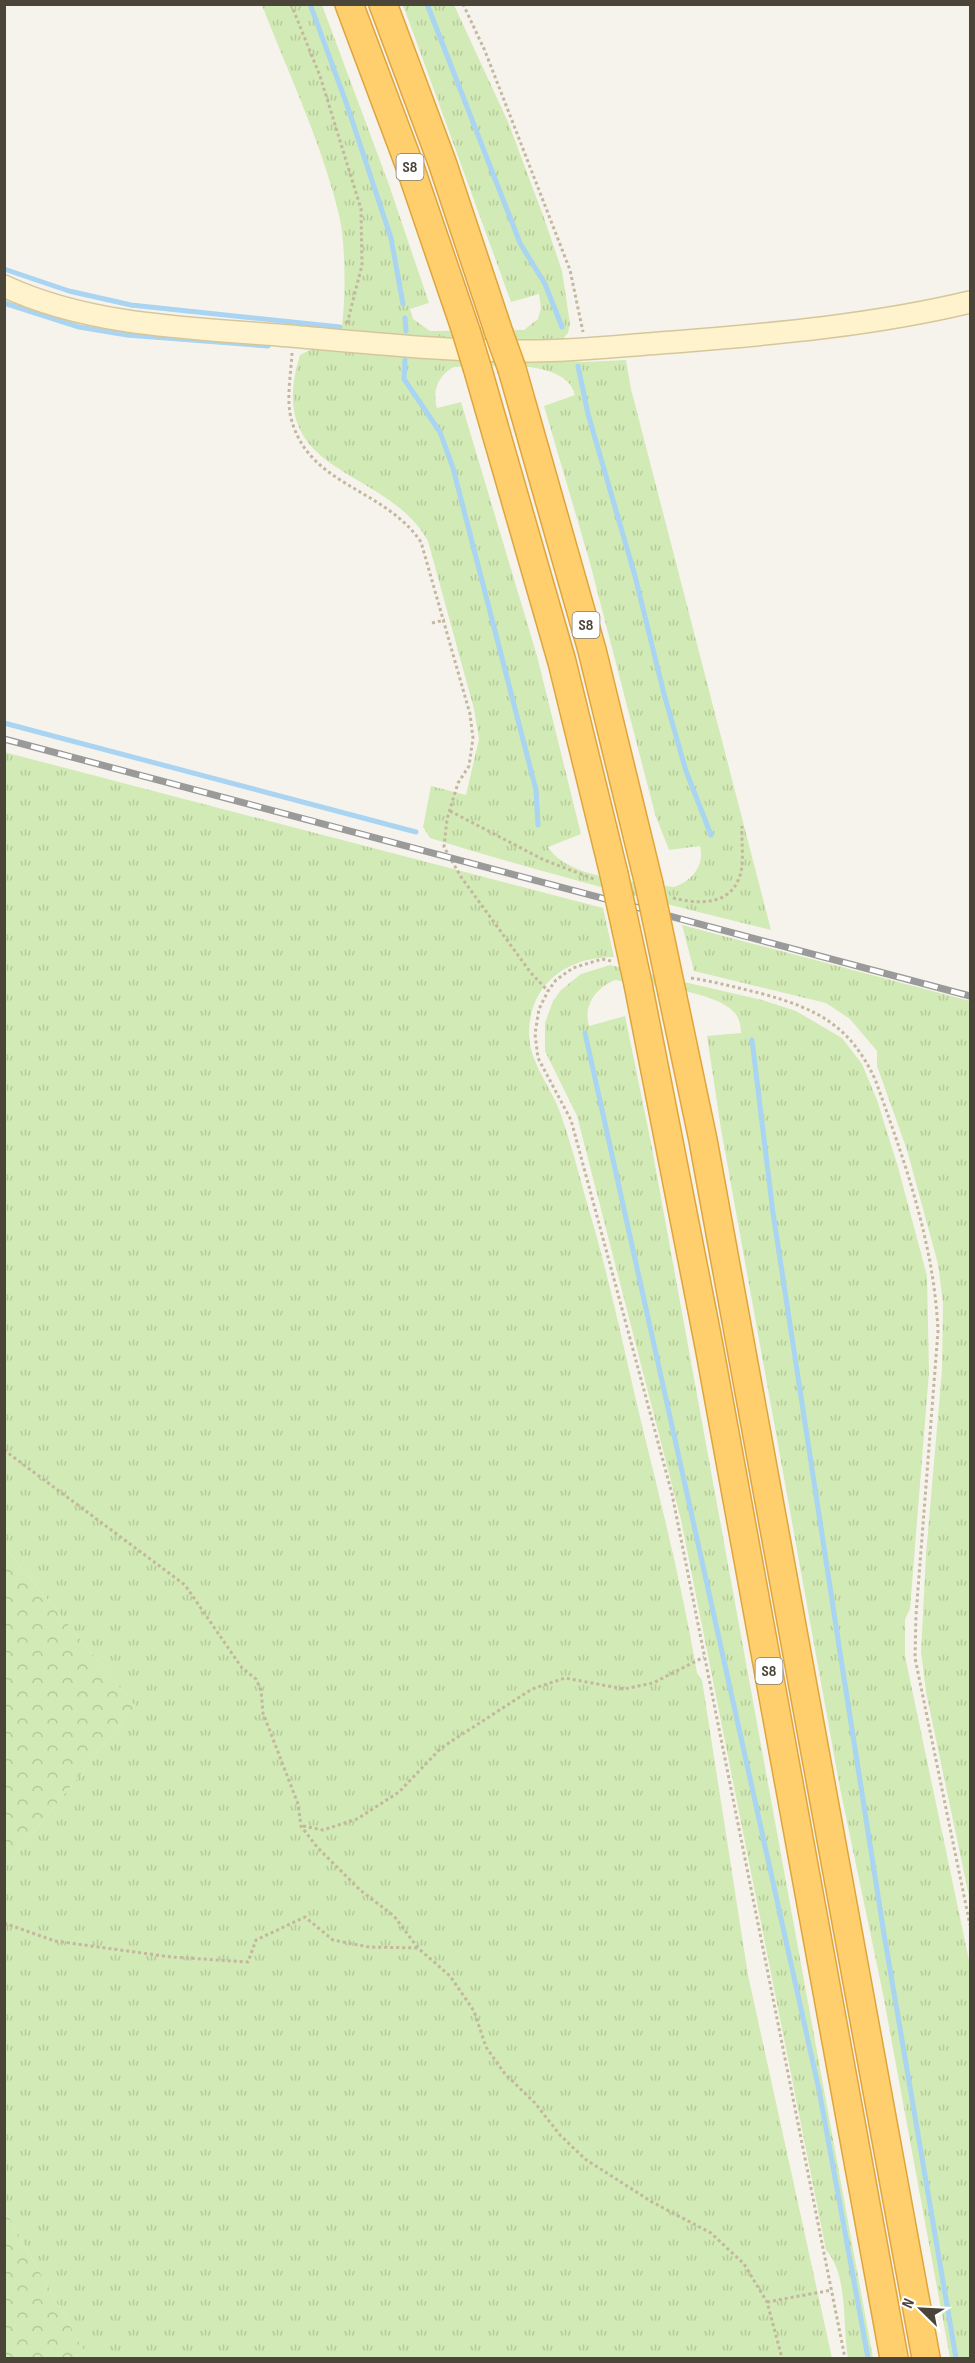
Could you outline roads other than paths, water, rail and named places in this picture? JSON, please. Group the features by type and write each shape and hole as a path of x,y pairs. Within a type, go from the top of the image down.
{"highway":[{"name":"S8","path":"349,4 409,164 477,367 560,651 614,874 707,1334 894,2358"},
{"name":"S8","path":"383,4 442,162 512,369 592,650 649,884 703,1140 926,2358"}],"street":[{"path":"4,286 38,302 124,320 344,340 533,351 767,335 929,312 970,302"}],"waterway":[{"path":"310,4 347,105 391,238 403,304"},
{"path":"427,4 520,243 545,284 562,327"},
{"path":"4,269 69,291 131,305 340,327"},
{"path":"4,303 79,327 127,335 268,346"},
{"path":"405,318 406,331"},
{"path":"405,360 404,379 440,432 453,468 536,790 538,825"},
{"path":"578,366 588,414 635,576 664,694 686,771 711,835"},
{"path":"4,723 416,832"},
{"path":"585,1033 819,2090 868,2358"},
{"path":"752,1040 773,1213 841,1659 884,1934 956,2358"}],"railway":[{"path":"4,739 970,996"}]}
